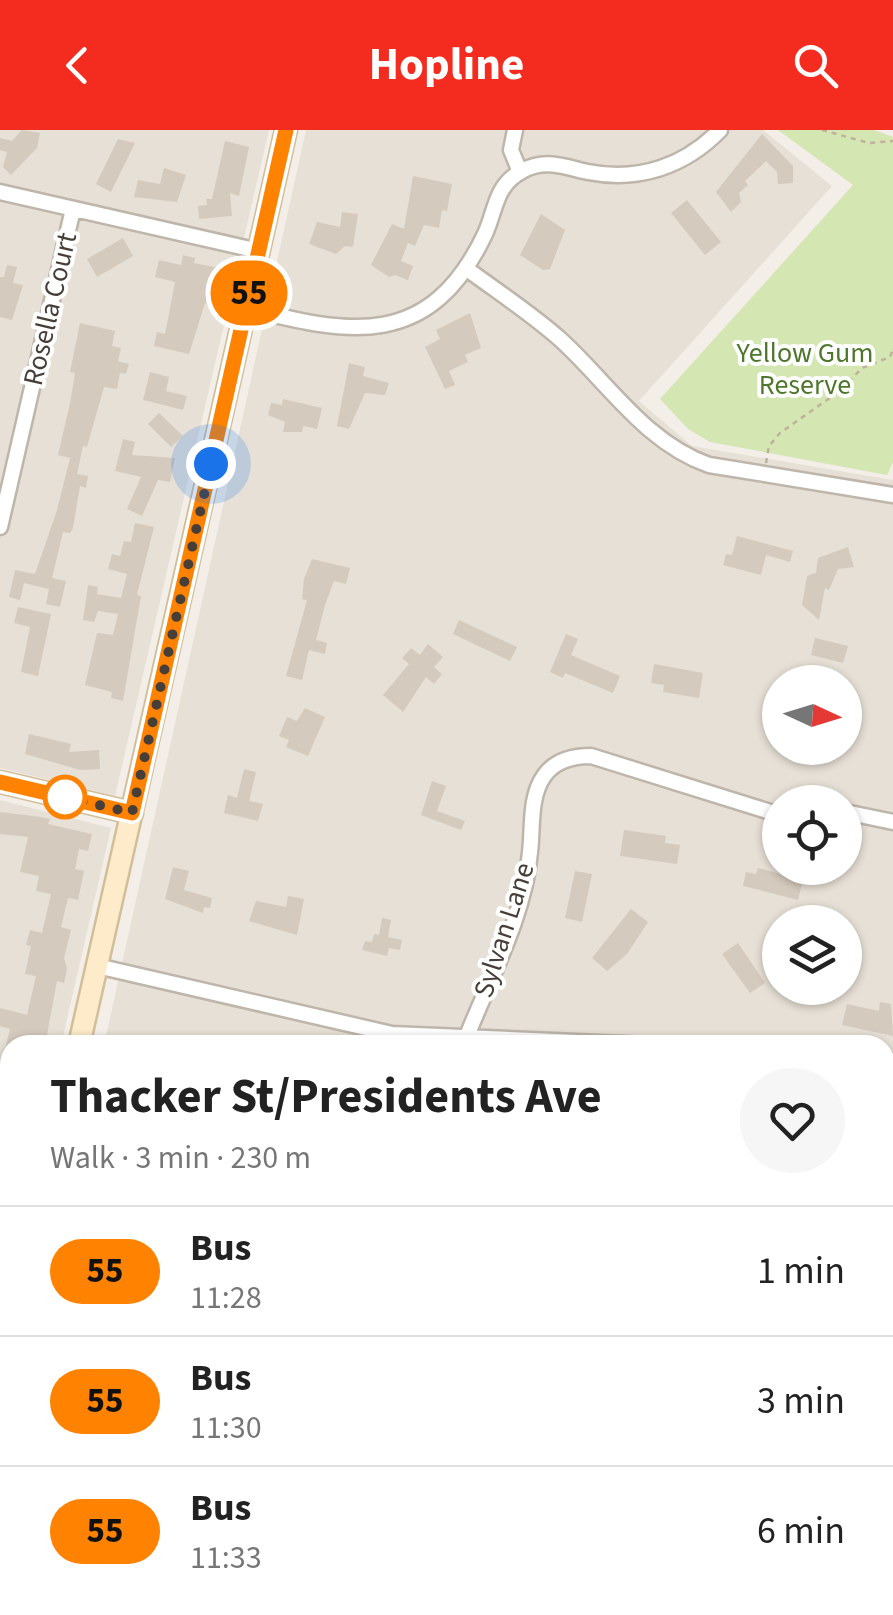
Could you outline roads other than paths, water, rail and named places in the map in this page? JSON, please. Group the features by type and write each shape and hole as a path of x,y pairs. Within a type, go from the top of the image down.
{"street":[{"path":"81,1035 286,130"},
{"path":"515,130 511,150 520,172"},
{"path":"246,308 310,326 375,327 436,301 466,269 500,191 520,172 556,164 606,174 660,170 685,160 720,130"},
{"path":"0,192 259,251"},
{"name":"Rosella Court","path":"0,526 73,209"},
{"path":"466,269 557,337 666,445 709,465 893,494"},
{"name":"Sylvan Lane","path":"467,1035 526,881 534,800 542,777 556,764 572,756 591,756 762,808"},
{"path":"0,782 132,813"},
{"path":"862,816 893,822"},
{"path":"97,966 392,1034 430,1035"}],"park label":[{"name":"Yellow Gum Reserve","path":"805,369"}]}
